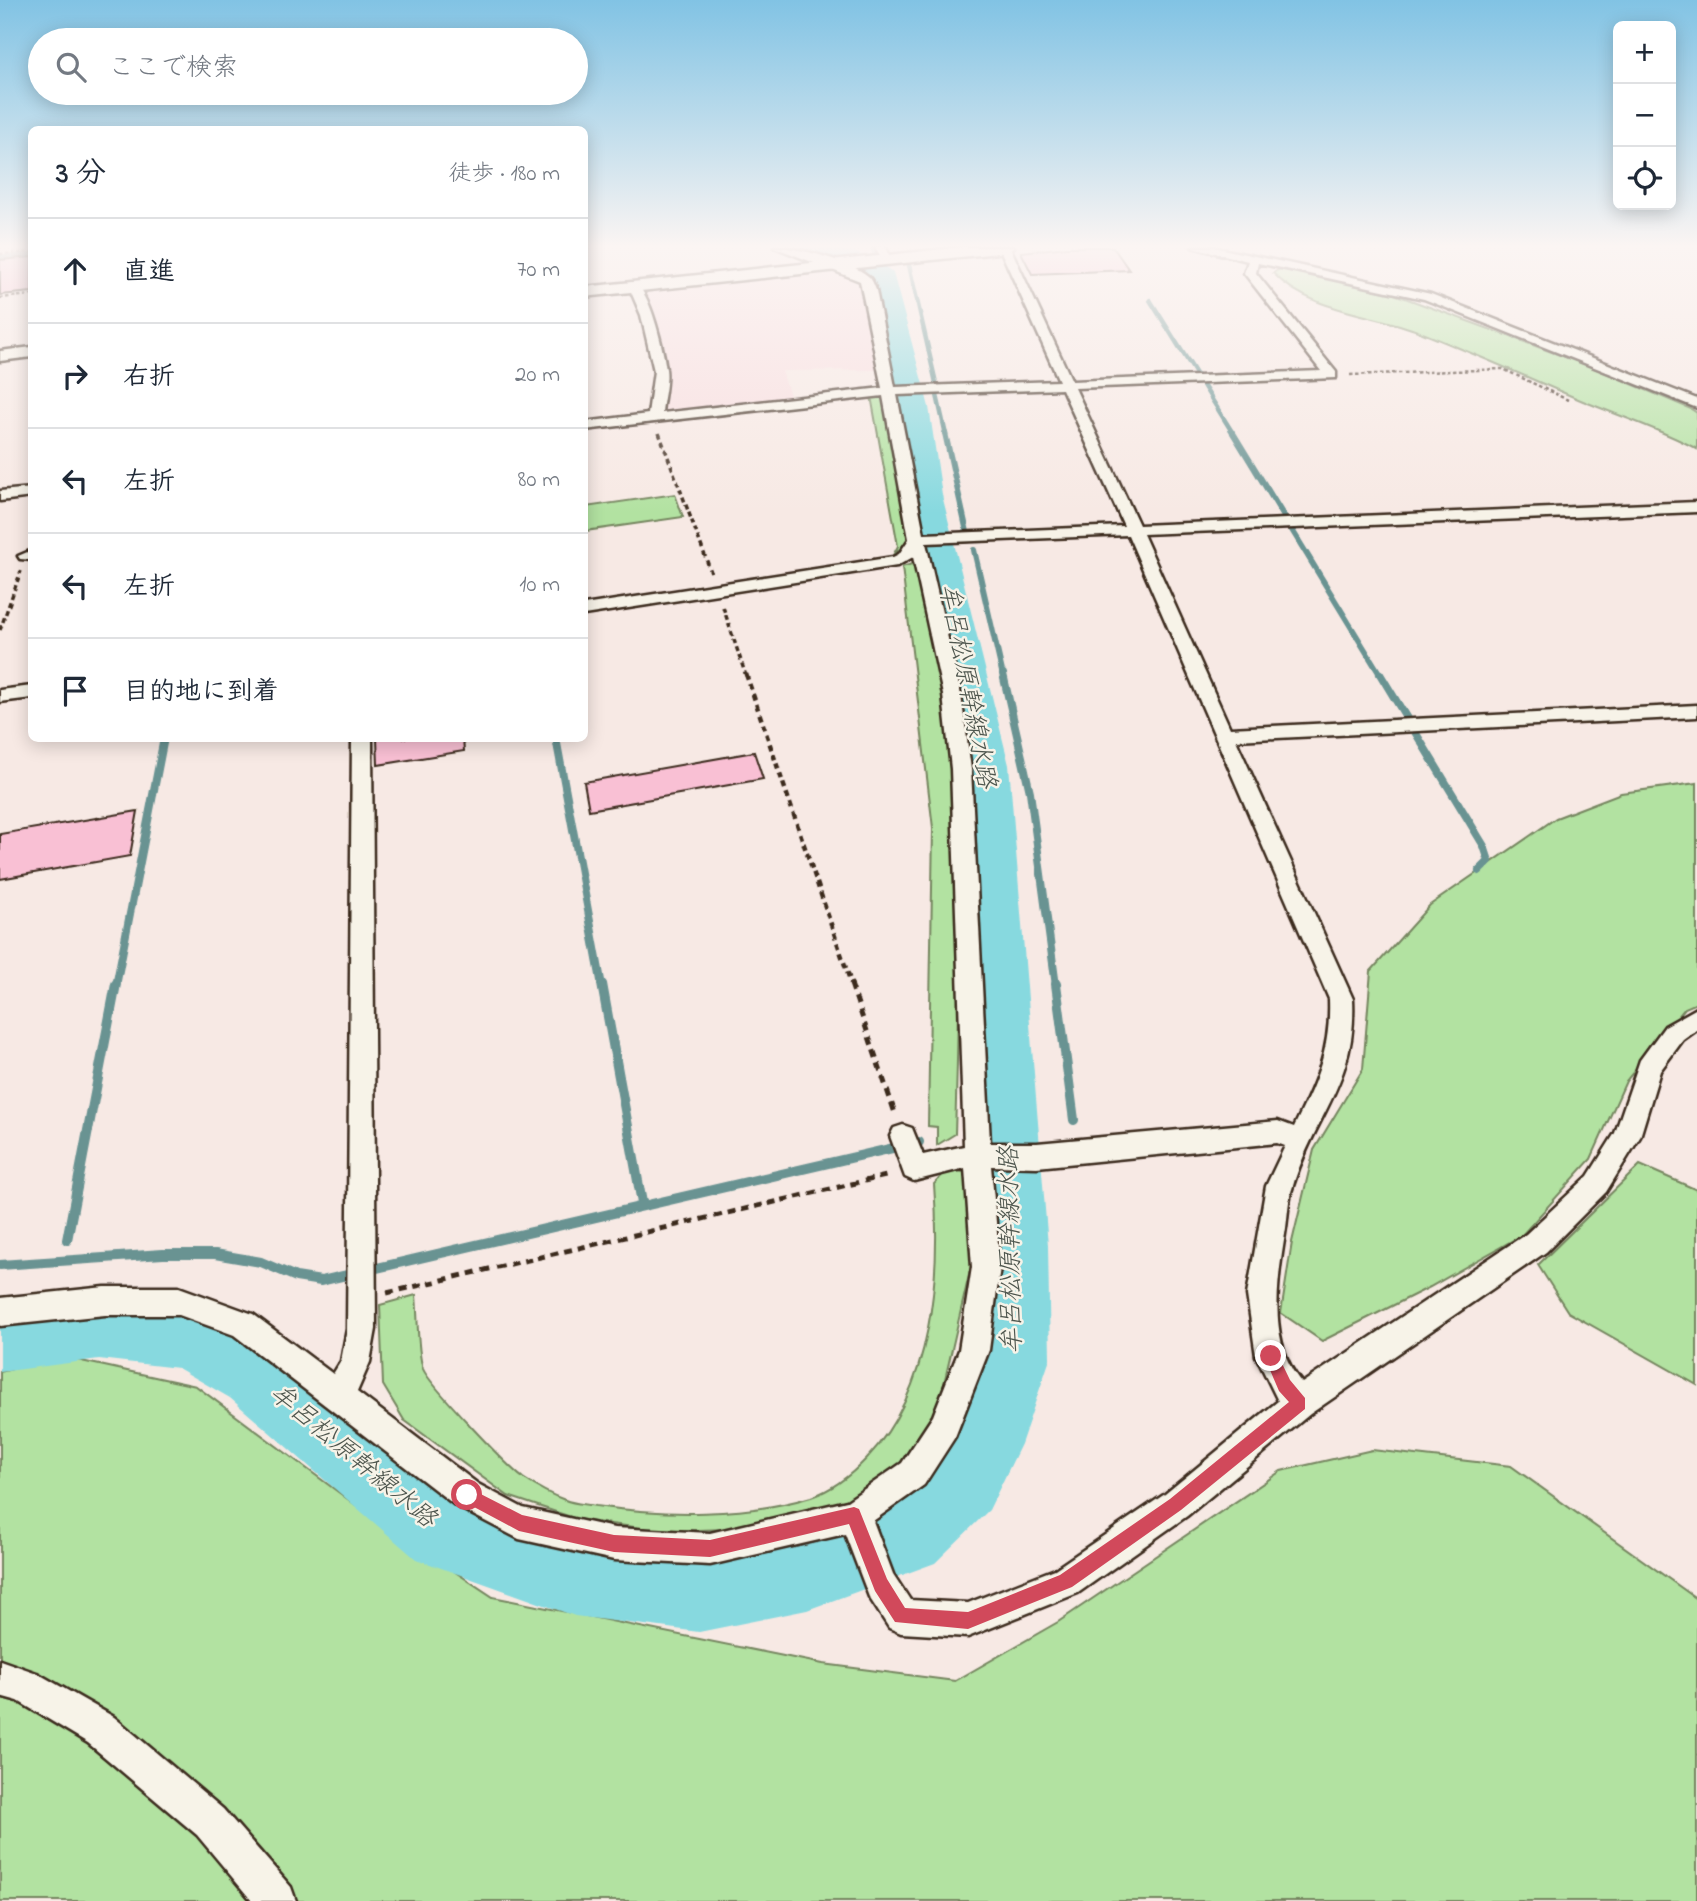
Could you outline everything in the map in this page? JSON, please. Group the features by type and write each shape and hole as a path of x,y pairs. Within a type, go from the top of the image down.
{"main road":[{"path":"0,356 28,352"}],"street":[{"path":"652,336 660,371 654,418"},
{"path":"0,1312 106,1301 179,1301 243,1324 467,1495 519,1523 614,1544 710,1549 858,1523 912,1474 944,1426 974,1350 986,1267 984,1154 961,769 952,695 879,336"},
{"path":"1046,336 1341,999 1342,1025 1333,1072 1298,1140 1279,1186 1261,1295 1271,1356 1284,1385 1300,1403"},
{"path":"1299,336 1331,376"},
{"path":"1523,336 1697,404"},
{"path":"588,426 890,391 1331,376"},
{"path":"0,496 28,492"},
{"path":"588,609 897,561 905,556 920,538 1697,507"},
{"path":"0,696 28,692"},
{"path":"1223,734 1697,711"},
{"path":"338,1394 353,1376 362,1341 359,1257 362,742"},
{"path":"858,1523 881,1585 901,1616 968,1620 1066,1581 1176,1505 1300,1403 1536,1243 1597,1184 1627,1137 1649,1068 1674,1033 1697,1017"},
{"path":"909,1154 1037,1155 1278,1132 1298,1140"},
{"path":"0,1678 25,1685 101,1730 209,1822 277,1901"}],"path":[{"path":"1331,376 1503,369 1568,400"},
{"path":"360,1295 909,1154 717,589 654,418"},
{"path":"0,630 28,558"}],"shaded area":[{"path":"654,336 872,336 879,370 782,371 791,399 659,412 664,370"}],"green space":[{"path":"1429,336 1507,336 1587,365 1697,413 1697,449 1655,429"},
{"path":"871,396 884,397 911,537 892,557 898,546"},
{"path":"675,494 683,517 588,531 588,507"},
{"path":"912,564 917,567 936,663 954,808 958,994 955,1134 937,1145 937,1127 928,1126 933,828 902,567"},
{"path":"1697,783 1697,1003 1685,1008 1626,1081 1591,1159 1522,1235 1430,1287 1322,1341 1281,1313 1292,1242 1314,1150 1363,1069 1371,971 1430,905 1556,818 1621,793"},
{"path":"1640,1165 1697,1190 1697,1385 1568,1312 1538,1265"},
{"path":"946,1171 967,1172 972,1262 940,1401 916,1447 888,1477 851,1501 728,1529 665,1531 580,1520 508,1496 404,1420 383,1385 380,1305 416,1295 420,1353 428,1378 515,1471 549,1493 576,1503 677,1513 759,1508 811,1497 841,1481 867,1458 889,1430 906,1398 919,1364 933,1292 936,1255 934,1184"},
{"path":"63,1357 196,1386 365,1512 493,1597 823,1664 955,1681 1058,1622 1281,1471 1372,1450 1511,1466 1697,1599 1697,1901 0,1901 0,1372"}],"building":[{"path":"377,742 463,742 464,751 378,765"},
{"path":"754,752 763,779 589,810 584,782"},
{"path":"138,811 130,856 0,879 0,834"}],"waterway":[{"name":"牟呂松原幹線水路","path":"0,1340 99,1327 186,1337 254,1374 442,1533 575,1579 699,1595 807,1573 909,1537 964,1485 986,1444 1017,1359 1017,1246 987,765 925,495 914,407 897,336"},
{"path":"925,336 936,383"},
{"path":"1172,336 1234,435"},
{"path":"937,395 946,435"},
{"path":"945,433 967,532"},
{"path":"1233,433 1381,676"},
{"path":"974,550 1003,676"},
{"path":"1003,674 1030,792 1056,986"},
{"path":"1380,674 1484,846 1489,861 1479,871"},
{"path":"116,986 163,742"},
{"path":"557,742 602,986"},
{"path":"67,1240 116,984"},
{"path":"602,984 642,1203"},
{"path":"1056,984 1074,1120"},
{"path":"0,1265 163,1254 215,1254 261,1262 296,1277 321,1281 919,1142"}],"route":[{"path":"467,1495 519,1523 614,1544 710,1549 854,1515 881,1585 901,1616 968,1620 1066,1581 1176,1505 1300,1403 1284,1385 1271,1356"}]}
